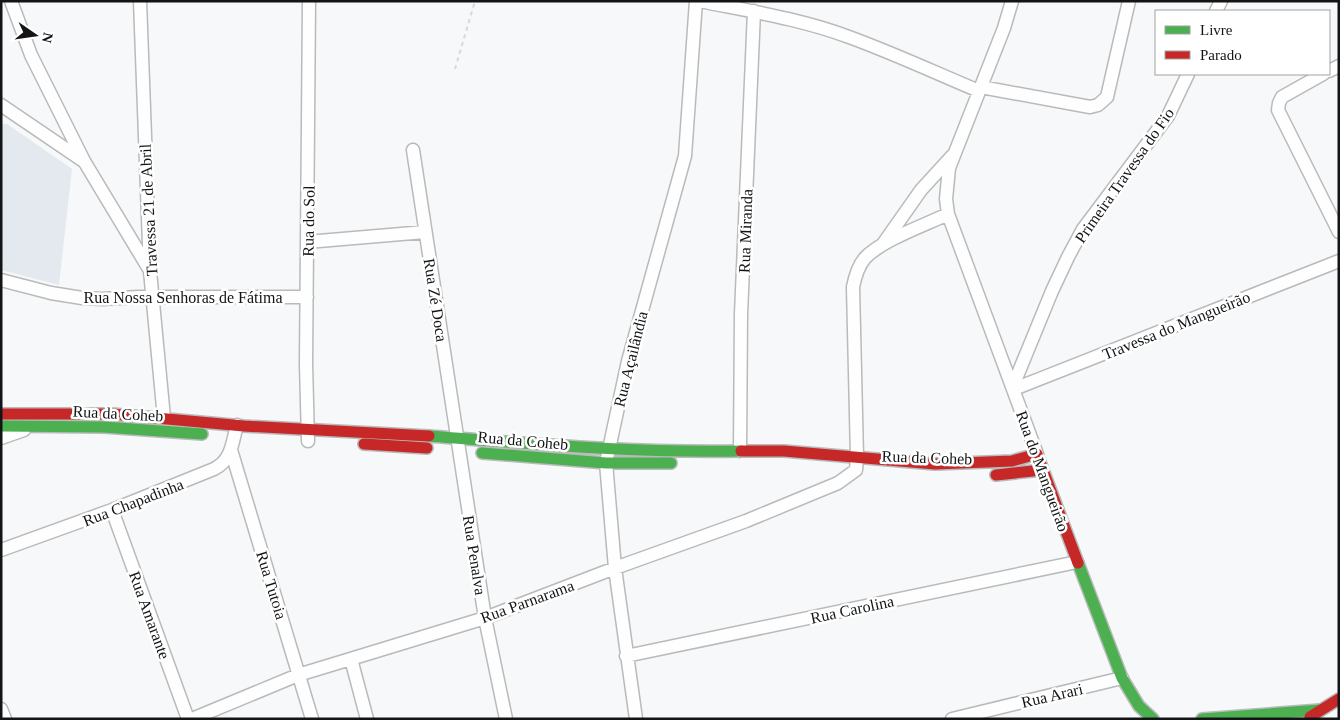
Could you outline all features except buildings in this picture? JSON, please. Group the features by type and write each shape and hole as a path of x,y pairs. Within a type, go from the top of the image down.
{"street":[{"name":"Travessa 21 de Abril","path":"140,1 150,271 164,418"},
{"name":"Rua do Sol","path":"307,438 309,1"},
{"name":"Rua Açailândia","path":"636,719 615,568 606,463 628,361 685,156 698,1 754,11 821,28 980,89 1090,107 1098,105 1106,97 1129,1"},
{"name":"Rua do Mangueirão","path":"1012,1 1004,28 950,168 946,199 948,214 1036,454 1122,678 1139,707 1146,715 1153,719"},
{"path":"8,4 31,55 84,161 150,271"},
{"name":"Rua Miranda","path":"740,451 741,314 754,11"},
{"name":"Primeira Travessa do Fio","path":"1013,388 1056,283 1083,229 1168,116 1188,75"},
{"path":"1321,75 1282,97 1278,110 1339,232"},
{"path":"1,105 84,161"},
{"name":"Rua Zé Doca","path":"413,150 456,438 450,450"},
{"path":"883,244 921,190 956,152"},
{"path":"859,466 853,287 856,273 865,258 883,244 948,214"},
{"path":"307,242 426,232"},
{"name":"Travessa do Mangueirão","path":"1013,388 1339,261"},
{"name":"Rua Nossa Senhoras de Fátima","path":"1,280 51,293 82,298 307,297"},
{"name":"Rua da Coheb","path":"1,414 84,413 164,418 231,434"},
{"name":"Rua da Coheb","path":"1,426 104,427 307,438 456,438 539,445 690,452 784,451 859,466"},
{"path":"1,438 31,427"},
{"name":"Rua Chapadinha","path":"1,550 112,510 220,466 228,458 231,450 231,434"},
{"name":"Rua da Coheb","path":"338,443 606,463 686,463"},
{"name":"Rua Tutoia","path":"231,450 312,719"},
{"name":"Rua Penalva","path":"450,450 506,719"},
{"name":"Rua da Coheb","path":"839,468 1012,461 1036,454"},
{"name":"Rua Parnarama","path":"192,719 298,674 485,618 615,568 746,522 838,483 859,466"},
{"name":"Rua da Coheb","path":"986,475 1042,470"},
{"name":"Rua da Coheb","path":"916,474 954,475"},
{"name":"Rua Amarante","path":"112,510 188,719"},
{"name":"Rua Carolina","path":"626,656 1077,562"},
{"path":"351,658 367,719"},
{"name":"Rua Arari","path":"952,719 1122,678"},
{"path":"1307,719 1339,699"},
{"path":"1,709 4,719"},
{"path":"1202,719 1263,716 1320,710"}],"path":[{"path":"455,69 475,1"}],"shaded area":[{"path":"1,124 7,124 72,169 59,285 1,270"}],"traffic: fast":[{"path":"2,426 104,427 202,434"},
{"path":"429,436 624,449 741,451"},
{"path":"482,453 606,463 671,463"},
{"path":"1078,563 1122,678 1139,706 1153,719"},
{"path":"1202,719 1320,710"}],"traffic: jam":[{"path":"1,414 112,414 244,426 429,436"},
{"path":"364,444 427,448"},
{"path":"741,451 784,451 935,464 1012,461 1037,454 1078,563"},
{"path":"996,475 1042,470"},
{"path":"1310,717 1339,699"}]}
